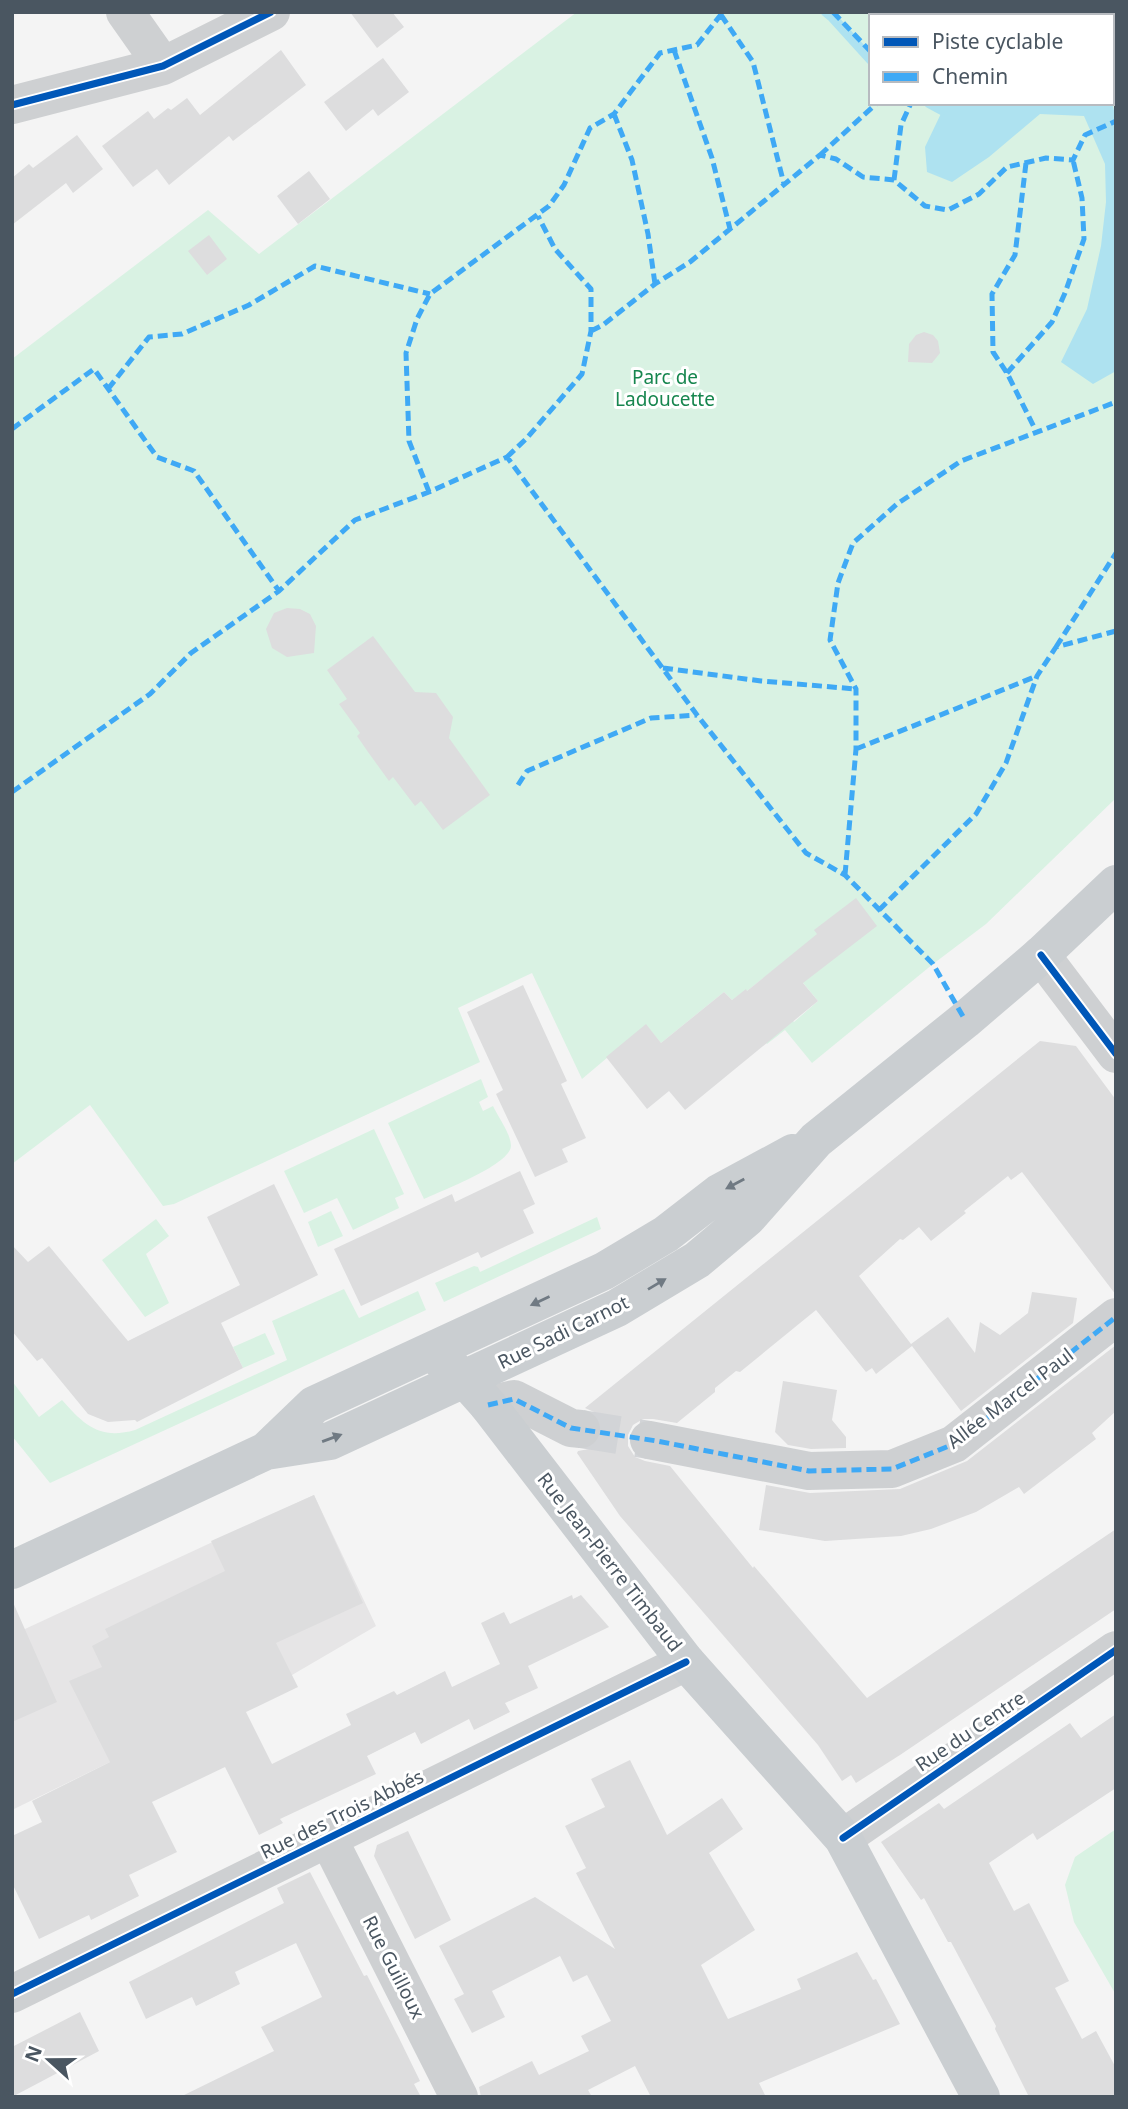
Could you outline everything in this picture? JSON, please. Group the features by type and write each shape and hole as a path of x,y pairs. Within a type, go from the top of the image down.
{"main road":[{"name":"Rue Sadi Carnot","path":"12,1570 266,1451 330,1441 476,1392 697,1260 747,1218 816,1140 965,1020 1116,884"},
{"name":"Rue Sadi Carnot","path":"266,1451 314,1405 604,1271 666,1234 719,1192 816,1140"},
{"name":"Rue Jean-Pierre Timbaud","path":"431,1352 476,1392 686,1662 843,1838 981,2097"}],"street":[{"path":"125,12 163,66"},
{"path":"12,105 163,66 271,12"},
{"path":"1041,954 1116,1054"},
{"name":"Allée Marcel Paul","path":"649,1440 809,1471 892,1469 954,1444 1116,1317"},
{"path":"476,1392 514,1399 571,1428 581,1429"},
{"name":"Rue du Centre","path":"843,1838 1116,1650"},
{"name":"Rue des Trois Abbés","path":"12,1994 686,1662"},
{"name":"Rue Guilloux","path":"328,1838 459,2097"}],"shaded area":[{"path":"314,1495 376,1626 292,1675 12,1810 12,1635"}],"green space":[{"name":"Parc de Ladoucette","path":"577,12 1116,12 1116,798 986,924 812,1063 785,1030 767,1044 752,1026 779,1004 794,1022 818,1001 785,961 732,1000 724,992 661,1043 646,1025 582,1079 532,973 458,1008 480,1062 174,1204 163,1206 90,1105 12,1164 12,359 208,210 259,254"},
{"path":"481,1079 488,1097 479,1102 483,1111 493,1106 509,1136 511,1146 508,1153 488,1169 424,1199 388,1123"},
{"path":"374,1129 404,1194 395,1198 399,1208 353,1230 337,1198 304,1213 284,1171"},
{"path":"331,1211 343,1236 318,1247 308,1222"},
{"path":"597,1217 601,1229 444,1302 435,1283 474,1266 478,1267 480,1272"},
{"path":"156,1219 169,1236 146,1254 169,1303 145,1317 102,1260"},
{"path":"344,1289 359,1318 418,1291 426,1310 50,1483 12,1436 12,1381 39,1417 62,1400 78,1417 94,1428 112,1433 135,1430 287,1360 272,1321"},
{"path":"265,1333 275,1354 243,1368 233,1347"},
{"path":"1116,1829 1116,1995 1074,1922 1065,1885 1075,1857"}],"water":[{"path":"945,105 1113,105 1116,117 1116,371 1093,384 1061,362 1087,309 1101,246 1106,202 1105,164 1084,116 1040,114 989,157 952,182 927,172 925,147"}],"building":[{"path":"350,12 392,12 404,27 377,48"},
{"path":"281,50 306,85 233,141 229,136 169,185 157,169 133,187 102,146 148,111 154,119 187,98 200,115"},
{"path":"383,58 409,92 378,116 373,109 346,131 324,102"},
{"path":"77,135 103,169 73,193 66,183 12,225 12,178 29,164 33,168"},
{"path":"309,171 330,199 298,224 277,196"},
{"path":"209,235 227,259 207,275 188,251"},
{"path":"924,332 933,335 938,341 940,353 932,363 908,362 909,344 916,335"},
{"path":"287,608 300,609 310,614 316,626 314,653 287,657 272,648 266,629 274,613"},
{"path":"373,636 415,692 436,693 453,717 449,738 490,795 443,830 421,801 415,806 393,777 389,781 357,736 360,733 339,704 347,699 327,670"},
{"path":"856,898 877,926 803,983 818,1001 685,1110 669,1091 647,1109 606,1057 646,1024 661,1043 724,992 732,1000 746,989 747,991 817,934 814,930"},
{"path":"523,985 567,1081 561,1084 586,1138 562,1149 568,1162 535,1177 496,1094 503,1090 467,1012"},
{"path":"1040,1041 1076,1046 1116,1100 1116,1295 1022,1172 1011,1180 1008,1176 931,1241 919,1227 903,1240 900,1239 859,1276 911,1344 948,1317 975,1353 980,1322 1000,1335 1028,1313 1032,1292 1077,1298 1073,1323 961,1411 912,1346 876,1374 872,1368 866,1372 816,1310 740,1372 736,1371 715,1388 715,1392 677,1423 643,1419 633,1425 628,1435 628,1446 635,1457 670,1466 753,1568 754,1566 867,1698 1116,1529 1116,1609 856,1783 851,1775 842,1781 818,1745 620,1516 577,1453 598,1442 603,1432 601,1419 585,1408"},
{"path":"520,1171 535,1204 523,1210 534,1233 481,1258 478,1252 361,1306 334,1249 452,1194 455,1202"},
{"path":"274,1184 318,1275 221,1323 243,1368 137,1422 108,1422 88,1414 42,1358 37,1361 12,1331 12,1245 28,1262 49,1246 128,1341 240,1285 207,1217"},
{"path":"1116,1345 1116,1411 1092,1433 1096,1439 1024,1494 1019,1487 976,1512 931,1529 901,1536 825,1541 759,1530 766,1485 810,1493 900,1489 967,1461"},
{"path":"783,1381 837,1390 832,1420 846,1437 846,1448 811,1449 788,1445 775,1432"},
{"path":"314,1495 363,1603 276,1643 298,1687 246,1712 272,1764 351,1725 346,1714 394,1691 397,1695 445,1671 452,1687 500,1664 481,1623 504,1612 510,1624 572,1595 573,1599 581,1595 609,1627 528,1666 538,1688 505,1703 510,1712 474,1730 469,1719 421,1744 415,1732 367,1756 376,1774 280,1819 283,1823 259,1835 225,1767 152,1802 177,1852 129,1875 139,1896 91,1920 89,1915 39,1939 12,1883 12,1836 42,1822 32,1801 110,1762 69,1681 102,1667 92,1646 109,1637 105,1629 225,1571 211,1541"},
{"path":"12,1600 57,1702 12,1722"},
{"path":"1116,1714 1116,1788 1037,1840 1033,1833 989,1863 1014,1911 1029,1903 1069,1981 1055,1988 1082,2039 1096,2031 1116,2068 1116,2097 1029,2097 995,2029 996,2026 951,1942 948,1942 924,1898 921,1900 881,1842 939,1803 944,1809 1070,1723 1081,1738"},
{"path":"630,1760 667,1835 722,1798 743,1829 709,1853 755,1930 701,1965 728,2019 801,1989 797,1979 857,1952 873,1980 876,1979 900,2024 759,2083 766,2097 651,2097 635,2066 588,2090 592,2097 481,2097 479,2087 532,2061 539,2075 589,2051 581,2036 611,2021 587,1975 573,1982 560,1956 492,1991 505,2017 472,2033 454,1999 464,1994 439,1946 535,1897 615,1949 576,1873 586,1868 565,1826 605,1807 591,1779"},
{"path":"408,1831 451,1920 415,1939 374,1856 377,1845"},
{"path":"310,1872 399,2038 420,2081 414,2084 421,2097 180,2097 274,2051 261,2027 322,1997 296,1943 235,1972 240,1984 196,2006 192,1997 146,2019 129,1982 284,1903 277,1888"},
{"path":"80,2012 99,2051 12,2097 12,2047"}],"waterway":[{"path":"826,12 869,58"},
{"path":"933,105 942,110"}],"tunnel":[{"path":"581,1429 649,1440"}],"marked path":[{"path":"429,492 409,441 406,353 417,319 430,294 549,206 564,185 590,128 614,114 660,53 697,45 723,12"},
{"path":"833,12 869,50"},
{"path":"721,15 753,62 784,184"},
{"path":"674,50 712,158 730,229"},
{"path":"820,155 875,105"},
{"path":"894,180 901,125 910,105"},
{"path":"614,114 632,160 648,234 655,284"},
{"path":"591,331 690,262 820,155 836,159 863,177 894,180 925,206 948,210 979,194 1007,167 1046,158 1073,160 1085,135 1116,121"},
{"path":"1007,373 1052,322 1084,239 1082,198 1073,160"},
{"path":"1026,163 1015,255 992,294 993,352 1007,373 1037,433"},
{"path":"507,457 582,374 591,331 591,289 555,249 538,216"},
{"path":"108,389 149,337 182,334 249,305 315,266 430,294"},
{"path":"12,429 94,369 157,457 194,471 279,591"},
{"path":"845,875 856,749 856,689 830,640 838,583 853,543 897,504 961,461 1116,402"},
{"path":"12,792 150,694 191,653 279,591 355,520 429,492 507,457 697,715 806,853 845,875 933,964 965,1020"},
{"path":"1056,647 1116,553"},
{"path":"879,910 976,814 1006,763 1037,676 1056,647 1116,631"},
{"path":"663,668 761,681 856,689"},
{"path":"856,749 1037,676"},
{"path":"518,785 527,771 651,718 697,715"},
{"path":"488,1405 514,1399 571,1428 657,1441 809,1471 892,1469 954,1444 1116,1317"}],"cycle path":[{"path":"12,105 163,66 271,12"},
{"path":"1041,955 1116,1054"},
{"path":"843,1838 1116,1650"},
{"path":"12,1994 686,1662"}]}
